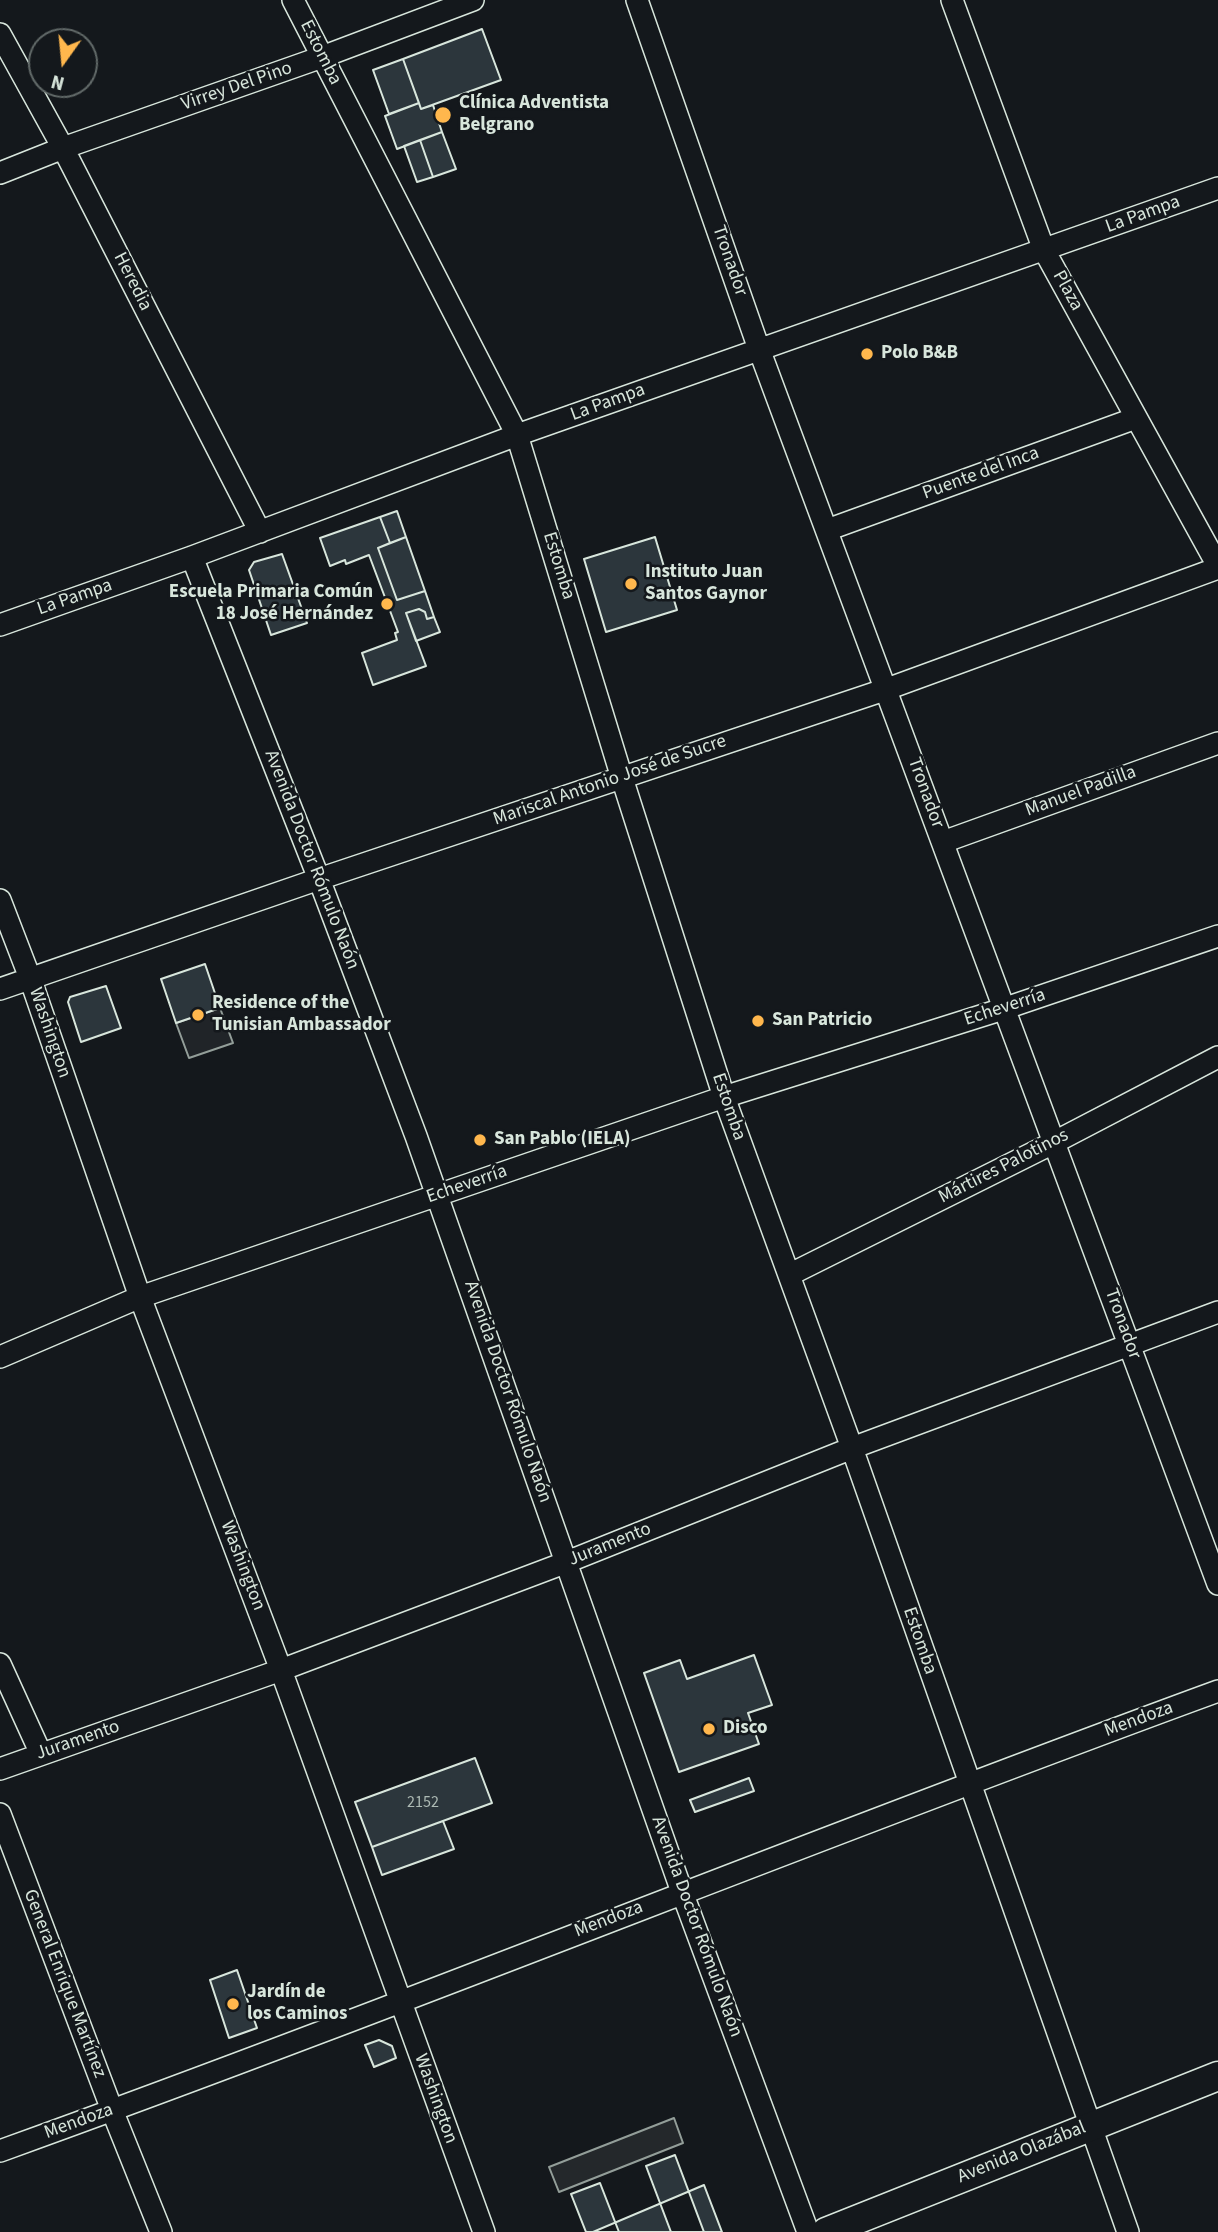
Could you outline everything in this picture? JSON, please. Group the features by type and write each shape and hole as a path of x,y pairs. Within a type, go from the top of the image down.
{"main road":[{"name":"Avenida Olazábal","path":"826,2232 1218,2076"}],"street":[{"name":"Estomba","path":"293,0 517,435 622,778 724,1097 852,1448 1128,2232"},
{"name":"Virrey Del Pino","path":"0,173 473,0"},
{"name":"Tronador","path":"638,0 759,349 1218,1584"},
{"name":"Plaza","path":"952,0 1044,250 1218,567"},
{"name":"Heredia","path":"0,34 63,148 260,532"},
{"name":"La Pampa","path":"0,625 192,557 517,435 1218,188"},
{"name":"Puente del Inca","path":"827,530 1136,418"},
{"name":"Avenida Doctor Rómulo Naón","path":"192,557 319,879 438,1195 682,1892 808,2232"},
{"name":"Mariscal Antonio José de Sucre","path":"0,989 887,689 1218,567"},
{"name":"Manuel Padilla","path":"943,842 1218,743"},
{"name":"Washington","path":"0,900 30,978 140,1297 281,1670 484,2232"},
{"name":"Echeverría","path":"0,1357 140,1297 724,1097 1003,1009 1218,936"},
{"name":"Mártires Palotinos","path":"789,1275 1218,1057"},
{"name":"Juramento","path":"0,1769 281,1670 567,1562 852,1448 1218,1312"},
{"path":"0,1664 41,1754"},
{"name":"Mendoza","path":"0,2151 399,2002 968,1782 1218,1691"},
{"name":"General Enrique Martínez","path":"0,1814 161,2232"}],"shaded area":[{"path":"220,1008 233,1043 189,1058 176,1023"},
{"path":"674,2118 683,2143 559,2192 549,2167"}],"building":[{"path":"482,29 501,80 421,109 403,59"},
{"path":"403,59 419,103 389,114 373,70"},
{"path":"419,103 421,109 433,105 442,132 397,149 385,116"},
{"path":"442,132 456,169 433,177 420,140"},
{"path":"420,140 433,177 417,182 404,146"},
{"path":"397,511 406,537 390,543 380,517"},
{"path":"380,517 390,543 378,548 397,600 425,591 434,617 427,619 425,612 419,609 406,613 426,666 373,685 362,653 397,640 395,633 398,632 369,555 346,564 345,560 330,566 320,538"},
{"path":"406,537 425,591 397,600 378,548"},
{"name":"Instituto Juan Santos Gaynor","path":"655,537 677,610 606,632 584,559"},
{"path":"282,554 307,623 271,635 249,570 254,562"},
{"path":"419,609 425,612 427,619 434,617 440,632 416,641 406,613"},
{"path":"205,964 220,1008 176,1023 161,979"},
{"path":"106,986 121,1028 81,1042 68,1002 70,997"},
{"name":"Disco","path":"754,1655 772,1705 748,1713 759,1744 679,1772 644,1673 680,1660 687,1679"},
{"path":"475,1758 492,1803 372,1847 355,1802"},
{"path":"749,1778 754,1791 695,1812 690,1800"},
{"path":"443,1821 454,1849 382,1875 372,1847"},
{"name":"Jardín de los Caminos","path":"237,1970 257,2028 229,2038 210,1980"},
{"path":"379,2040 392,2046 396,2058 374,2067 365,2045"},
{"path":"675,2155 704,2232 671,2232 646,2166"},
{"path":"600,2183 619,2232 586,2232 571,2194"},
{"path":"704,2185 722,2232 593,2232"}],"place":[{"name":"Clínica Adventista Belgrano","path":"443,115"},
{"name":"Polo B&B","path":"867,354"},
{"name":"Instituto Juan Santos Gaynor","path":"631,584"},
{"name":"Escuela Primaria Común 18 José Hernández","path":"387,604"},
{"name":"Residence of the Tunisian Ambassador","path":"198,1015"},
{"name":"San Patricio","path":"758,1021"},
{"name":"San Pablo (IELA)","path":"480,1140"},
{"name":"Disco","path":"709,1729"},
{"name":"Jardín de los Caminos","path":"233,2004"}]}
